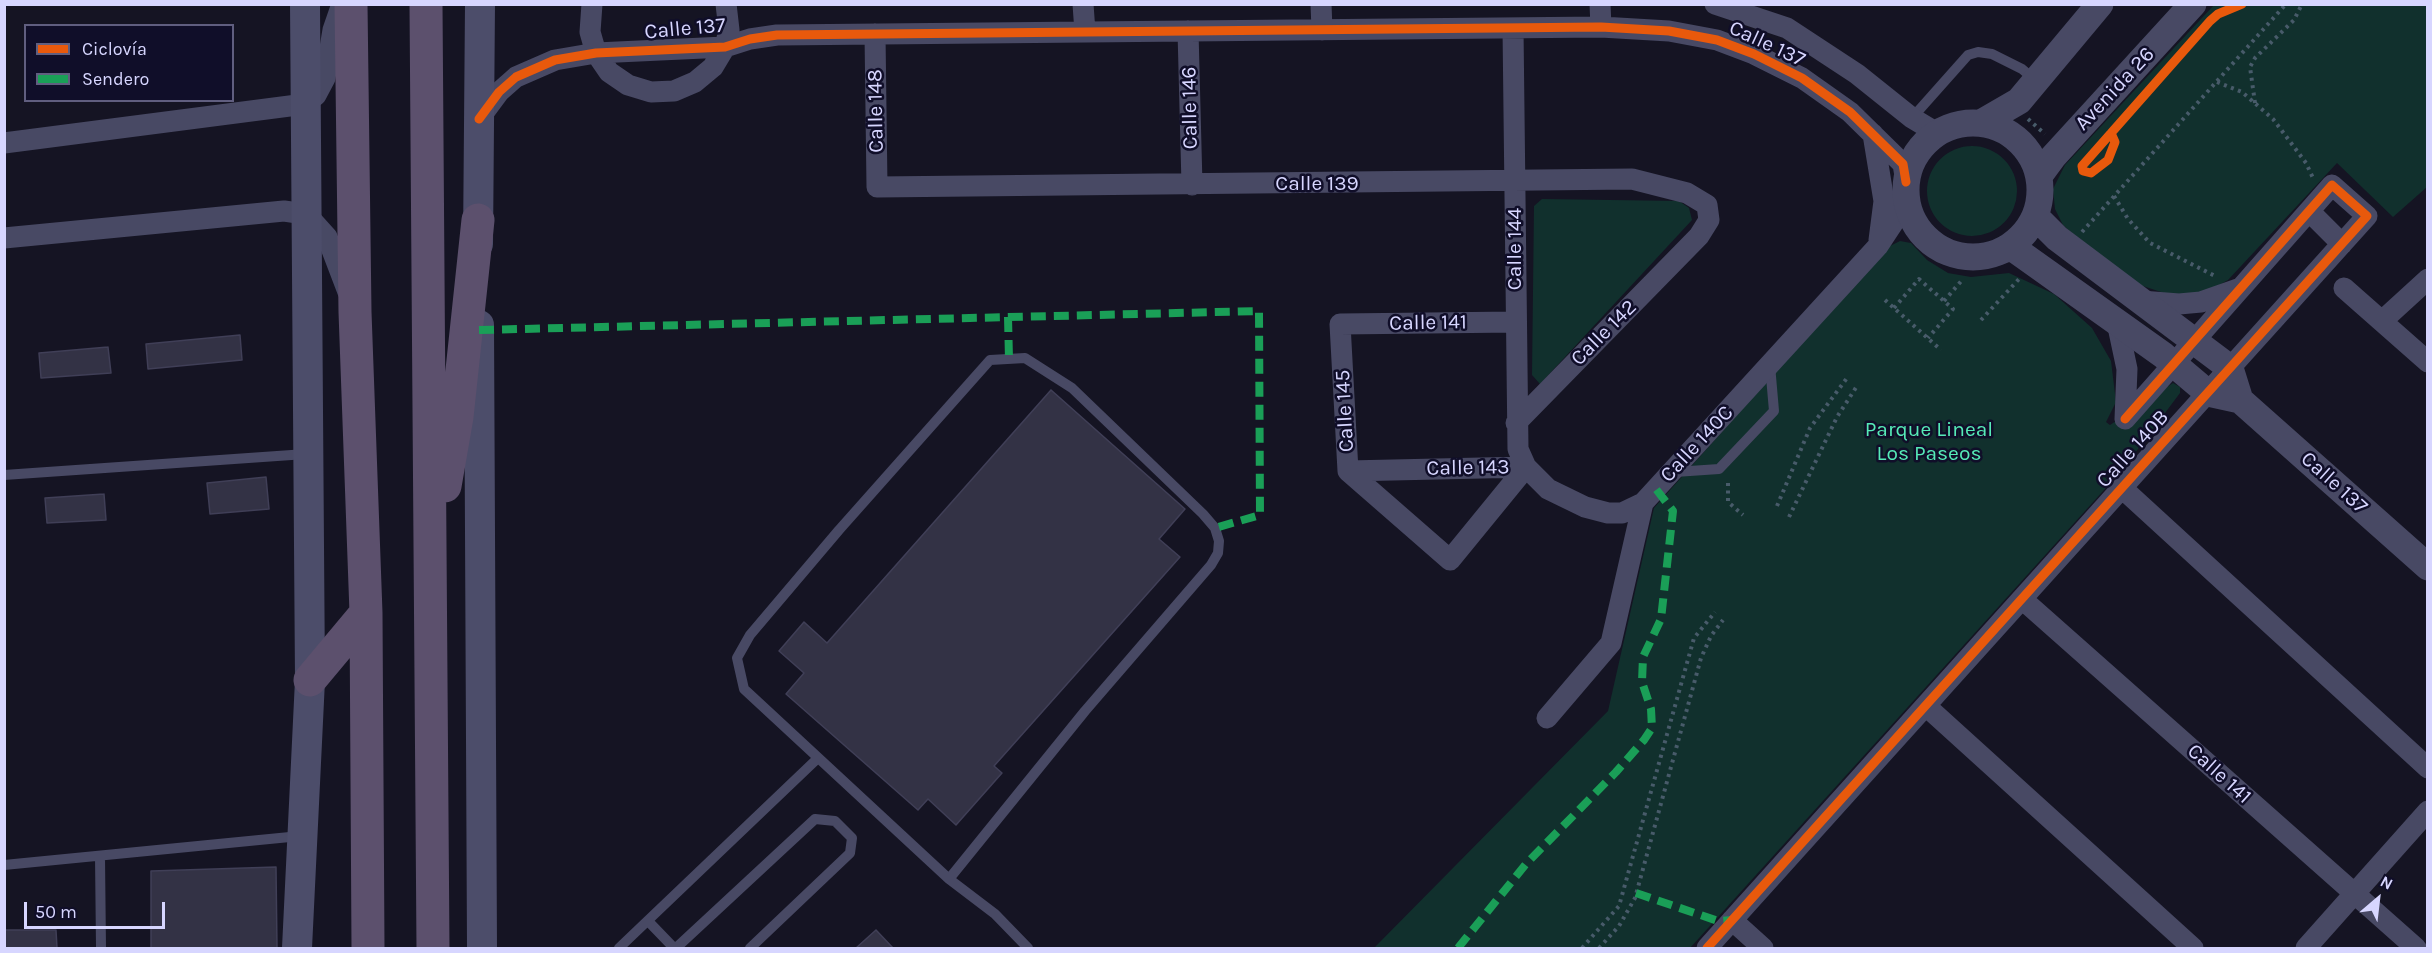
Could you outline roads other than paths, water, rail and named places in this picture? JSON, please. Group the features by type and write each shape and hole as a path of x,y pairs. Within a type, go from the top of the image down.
{"highway":[{"path":"351,4 356,312 366,613 368,948"},
{"path":"426,4 434,948"},
{"path":"430,571 457,417 478,220"},
{"path":"310,680 366,613"}],"main road":[{"path":"297,948 310,680 309,217 305,104 305,4"},
{"path":"480,4 478,220 482,948"}],"street":[{"path":"4,143 305,104 316,95 325,78 333,30 342,4"},
{"path":"592,4 590,32 596,52 609,72 628,85 651,92 674,91 696,82 713,67 725,47 729,30 726,4"},
{"path":"1083,4 1085,32"},
{"path":"1321,4 1322,30"},
{"path":"1600,4 1601,27"},
{"name":"Calle 137","path":"1714,4 1787,28 1857,74 1912,118 1937,133"},
{"path":"1981,123 2014,106 2100,4"},
{"name":"Avenida 26","path":"2039,176 2053,157 2193,4"},
{"name":"Calle 137","path":"479,119 499,92 525,72 555,60 596,52 725,47 750,39 777,35 1601,27 1669,31 1717,40 1754,54 1802,78 1850,112 1903,164 1906,192"},
{"name":"Calle 144","path":"1513,28 1516,423 1518,449 1526,467"},
{"name":"Calle 146","path":"1188,31 1192,185"},
{"name":"Calle 148","path":"874,34 877,187"},
{"path":"1981,123 2001,129 2019,140 2032,157 2039,176 2040,197 2035,216 2025,233 2010,246 1993,254 1974,257 1947,251 1924,235 1913,220 1906,192 1911,163 1922,146 1937,133 1955,125 1981,123"},
{"path":"1873,134 1884,201 1878,246"},
{"name":"Calle 139","path":"877,187 1632,180 1687,193 1707,205 1710,214 1706,227 1693,243"},
{"name":"Calle 140B","path":"1707,948 2367,216 2332,185 2309,211"},
{"name":"Calle 140C","path":"1643,503 1878,246 1906,192"},
{"path":"4,238 284,211 309,217 327,237 356,312"},
{"path":"2116,322 2127,369 2125,419 2309,211 2342,244"},
{"path":"2035,216 2057,238 2230,368 2240,400"},
{"name":"Calle 142","path":"1516,423 1693,243"},
{"name":"Calle 137","path":"2010,246 2173,364 2208,393 2240,400 2427,567"},
{"path":"2382,321 2427,279"},
{"path":"2344,288 2427,362"},
{"path":"2141,301 2179,304 2201,302 2239,289"},
{"name":"Calle 141","path":"1341,324 1515,322"},
{"name":"Calle 145","path":"1341,324 1348,471 1450,560 1526,467"},
{"name":"Calle 143","path":"1348,471 1526,467 1548,489 1597,512 1622,513 1643,503"},
{"path":"2122,488 2427,768"},
{"path":"1547,718 1611,643 1643,503"},
{"name":"Calle 141","path":"2022,599 2416,948"},
{"path":"1926,706 2193,948"},
{"path":"2306,948 2427,811"},
{"path":"1732,920 1763,948"}],"lane":[{"path":"1912,118 1968,56 1978,52 1992,54 2022,69 2036,81"},
{"path":"949,879 1085,711 1211,565 1218,553 1219,541 1215,528 1203,514 1072,388 1025,358 990,360 750,634 737,658 744,689 949,879 995,914 1028,948"},
{"path":"1672,472 1719,469 1774,411 1770,365"},
{"path":"4,475 309,454"},
{"path":"619,948 818,758"},
{"path":"648,921 675,948 815,819 835,821 852,838 850,853 750,948"},
{"path":"4,865 303,836"},
{"path":"100,857 101,948"}],"park label":[{"name":"Parque Lineal Los Paseos","path":"1929,442"}]}
